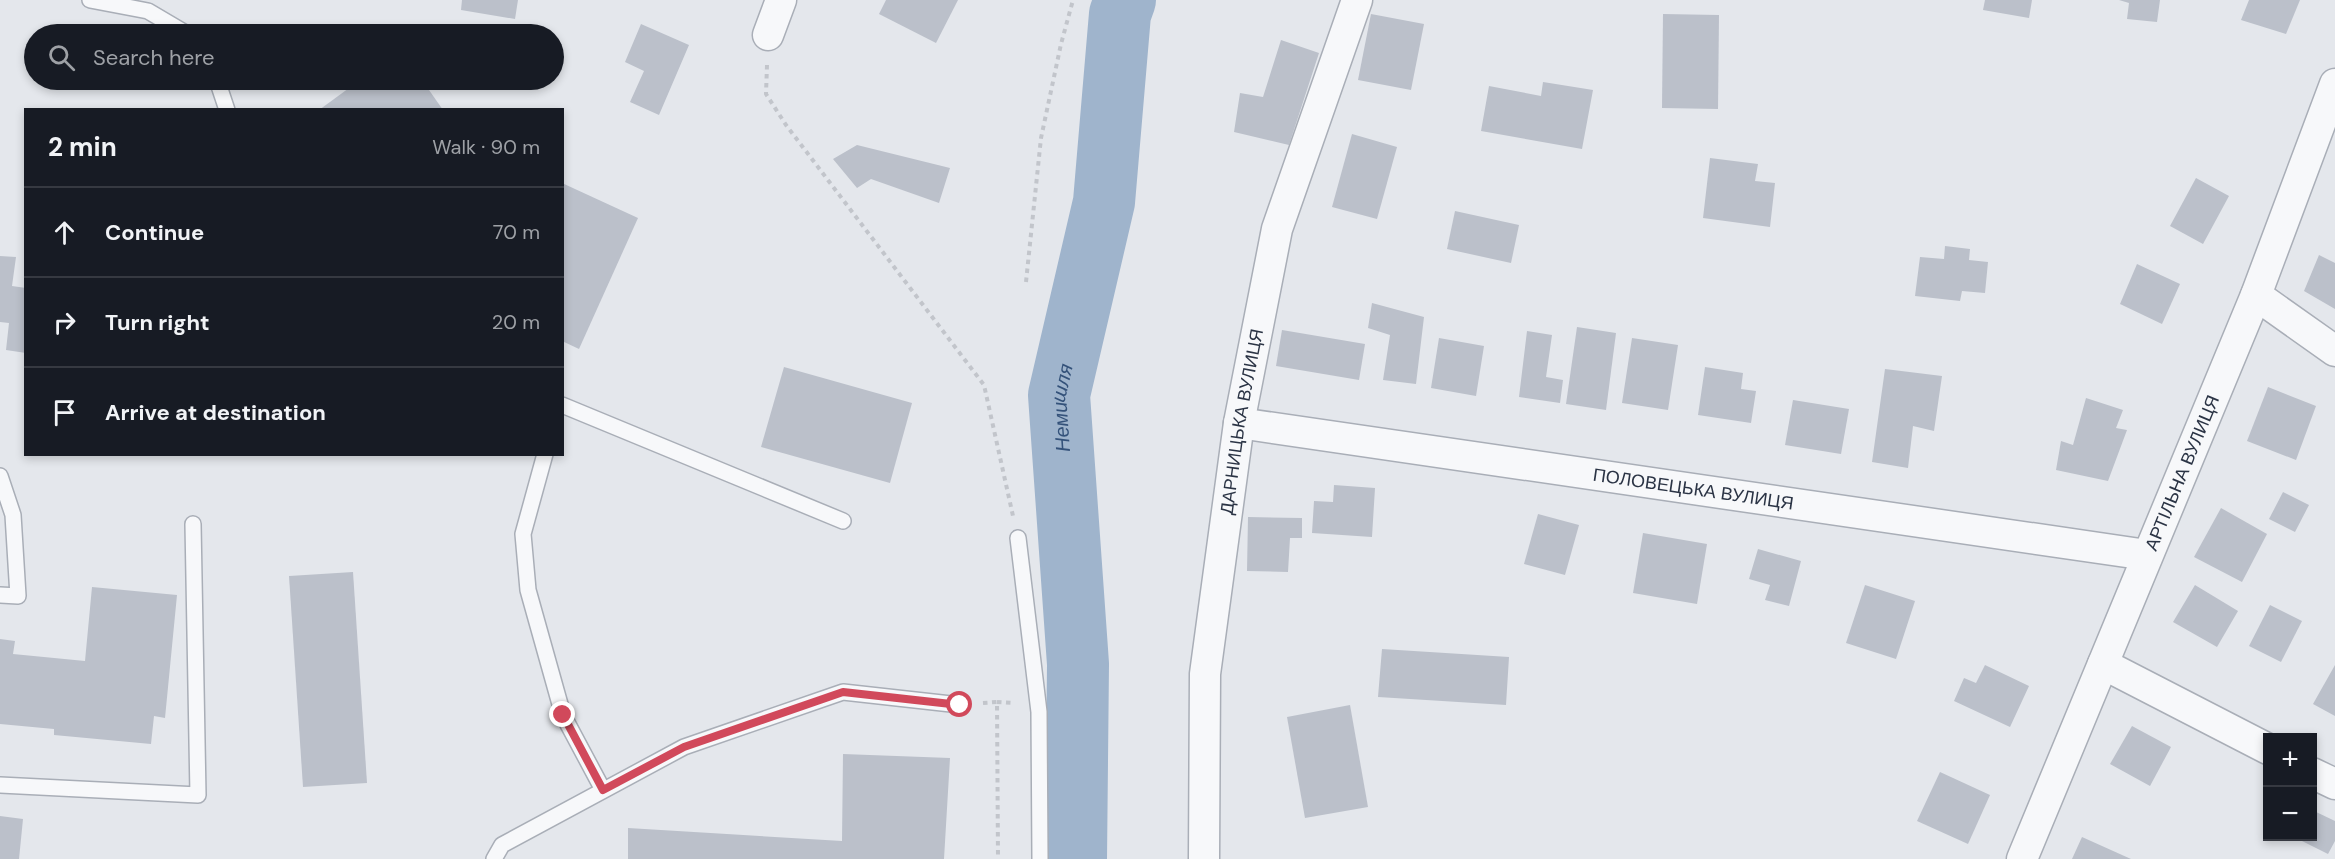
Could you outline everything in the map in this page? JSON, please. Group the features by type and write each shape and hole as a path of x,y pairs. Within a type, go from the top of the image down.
{"street":[{"path":"768,34 781,0"},
{"name":"ДАРНИЦЬКА ВУЛИЦЯ","path":"1204,859 1205,674 1239,423 1276,230 1357,0"},
{"name":"АРТІЛЬНА ВУЛИЦЯ","path":"2022,859 2256,295 2335,84"},
{"path":"2256,295 2335,351"},
{"name":"ПОЛОВЕЦЬКА ВУЛИЦЯ","path":"1239,423 2147,555"},
{"path":"2103,664 2263,746"},
{"path":"2317,775 2335,784"}],"lane":[{"path":"90,0 148,11 170,24"},
{"path":"220,90 226,108"},
{"path":"564,406 843,521"},
{"path":"544,456 523,534 528,590 563,715 603,790"},
{"path":"0,476 13,515 18,596 0,595"},
{"path":"0,784 198,795 193,524"},
{"path":"1017,538 1039,712 1040,859"},
{"path":"495,859 502,845 684,747 843,692 960,705"}],"path":[{"path":"1026,282 1041,138 1073,0"},
{"path":"768,34 766,94 786,125 984,385 1017,538"},
{"path":"960,705 997,702 998,859"}],"building":[{"path":"462,0 518,0 515,19 461,10"},
{"path":"886,0 958,0 936,43 879,14"},
{"path":"1985,0 2032,0 2029,18 1983,10"},
{"path":"2119,0 2160,0 2157,22 2127,19 2129,3"},
{"path":"2249,0 2300,0 2286,34 2241,20"},
{"path":"1371,14 1424,24 1411,90 1358,80"},
{"path":"1663,14 1719,15 1718,109 1662,108"},
{"path":"641,24 689,45 659,115 630,102 644,71 625,62"},
{"path":"1281,40 1319,53 1289,145 1234,132 1240,93 1263,97"},
{"path":"1543,82 1593,90 1582,149 1481,131 1489,86 1541,96"},
{"path":"346,90 429,90 442,108 322,108"},
{"path":"1352,134 1397,147 1377,219 1332,207"},
{"path":"857,145 950,168 939,203 871,179 857,188 833,159"},
{"path":"1710,158 1758,164 1755,181 1775,183 1770,227 1703,218"},
{"path":"2196,178 2229,196 2203,244 2170,226"},
{"path":"564,184 638,218 579,349 564,342"},
{"path":"1455,211 1519,225 1511,263 1447,249"},
{"path":"1945,246 1970,249 1969,260 1988,262 1985,293 1962,291 1960,301 1915,296 1920,257 1944,259"},
{"path":"2319,255 2335,263 2335,309 2304,291"},
{"path":"0,256 16,257 12,286 24,288 24,353 6,350 9,323 0,322"},
{"path":"2137,264 2180,284 2162,324 2120,304"},
{"path":"1372,303 1424,317 1416,384 1383,380 1390,335 1368,328"},
{"path":"1577,327 1616,333 1606,410 1566,404"},
{"path":"1282,330 1365,344 1359,380 1276,366"},
{"path":"1527,331 1552,335 1546,377 1563,380 1560,403 1519,397"},
{"path":"1439,338 1484,346 1476,396 1431,388"},
{"path":"1632,338 1678,345 1668,410 1622,403"},
{"path":"784,367 912,403 890,483 761,447"},
{"path":"1705,367 1743,373 1741,389 1756,391 1751,423 1698,415"},
{"path":"1885,369 1942,376 1934,431 1913,426 1908,468 1872,462"},
{"path":"2268,387 2316,406 2296,460 2247,441"},
{"path":"2086,398 2123,410 2116,428 2127,430 2108,481 2056,470 2061,441 2073,445"},
{"path":"1793,400 1849,409 1841,454 1785,445"},
{"path":"1334,485 1375,488 1372,537 1312,533 1314,501 1333,502"},
{"path":"2283,492 2309,505 2295,532 2269,519"},
{"path":"2221,508 2267,534 2242,582 2194,557"},
{"path":"1538,514 1579,525 1565,575 1524,564"},
{"path":"1248,517 1302,518 1302,538 1290,538 1288,572 1247,571"},
{"path":"1643,533 1707,544 1697,604 1633,593"},
{"path":"1758,549 1801,561 1789,606 1765,600 1770,585 1749,579"},
{"path":"353,572 367,783 303,787 289,576"},
{"path":"1865,585 1915,601 1896,659 1846,643"},
{"path":"2195,585 2238,611 2217,647 2173,622"},
{"path":"92,587 177,595 165,718 154,716 151,744 54,735 54,729 0,724 0,639 15,641 13,654 85,661"},
{"path":"2270,605 2302,621 2281,662 2249,646"},
{"path":"1382,649 1509,657 1506,705 1378,697"},
{"path":"1985,665 2029,686 2010,727 1954,701 1964,678 1976,683"},
{"path":"2335,665 2335,716 2313,704"},
{"path":"1350,705 1368,807 1305,818 1287,717"},
{"path":"2132,726 2171,747 2150,786 2110,764"},
{"path":"843,754 950,758 944,859 628,859 628,828 842,841"},
{"path":"1940,772 1990,795 1968,844 1917,821"},
{"path":"2317,812 2335,821 2335,841 2328,854 2302,841 2317,841"},
{"path":"0,816 23,819 19,859 0,859"},
{"path":"2082,837 2131,859 2072,859"}],"waterway":[{"name":"Немишля","path":"1076,859 1078,664 1059,395 1104,202 1120,14 1125,0"}],"route":[{"path":"563,715 603,790 684,747 843,692 960,705"}]}
